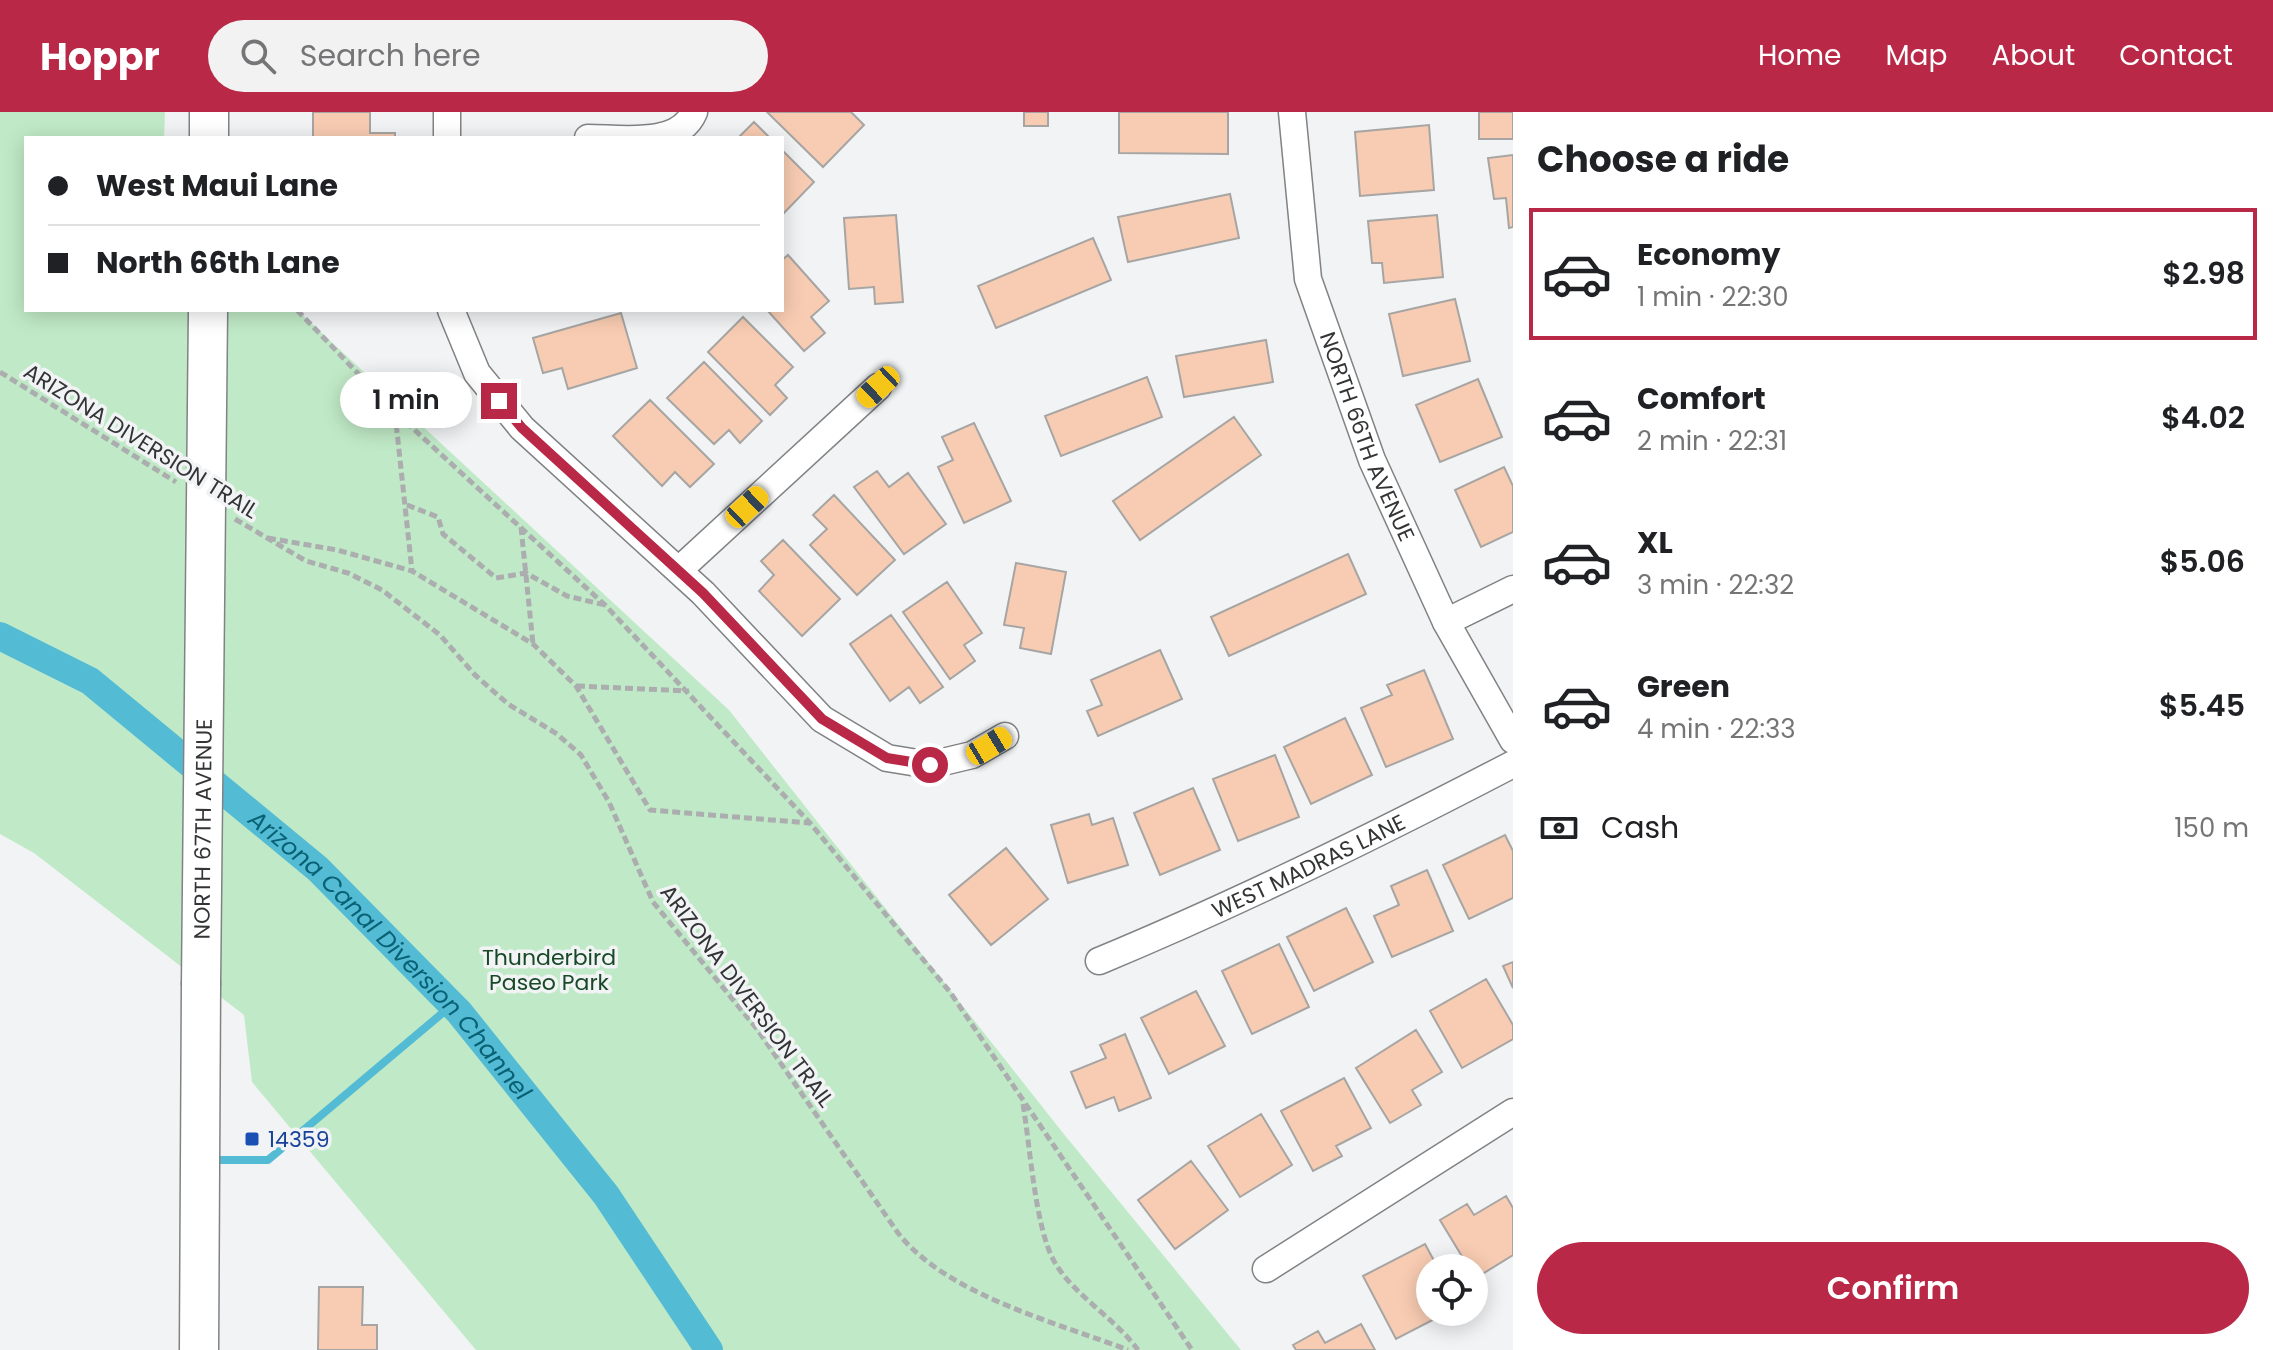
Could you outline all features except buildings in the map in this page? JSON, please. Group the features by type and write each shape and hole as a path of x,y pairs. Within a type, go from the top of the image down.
{"main road":[{"path":"209,112 209,136"},
{"name":"NORTH 67TH AVENUE","path":"199,1350 208,312"}],"street":[{"path":"447,112 447,136"},
{"path":"630,136 673,134 690,121 694,112"},
{"name":"NORTH 66TH AVENUE","path":"1292,112 1308,279 1372,460 1446,622 1513,740"},
{"path":"452,312 477,373 522,428 679,570 822,719 887,758 930,765 972,755 1005,736"},
{"path":"679,570 878,387"},
{"path":"1446,622 1513,589"},
{"name":"WEST MADRAS LANE","path":"1099,961 1305,871 1513,764"},
{"path":"1266,1269 1513,1112"}],"path":[{"path":"299,312 395,412 606,606 810,823 950,992 1192,1350"},
{"name":"ARIZONA DIVERSION TRAIL","path":"0,372 185,487"},
{"path":"395,412 412,571"},
{"path":"407,505 438,517 443,534 496,578 526,573 567,596 606,606"},
{"name":"ARIZONA DIVERSION TRAIL","path":"225,512 306,561 348,573 382,590 440,635 475,675 508,704 550,729 581,755 609,802 653,902 757,1029 898,1233 921,1260 1000,1300 1128,1350"},
{"path":"520,526 533,644"},
{"name":"ARIZONA DIVERSION TRAIL","path":"265,537 337,550 412,571 533,644 576,686 650,810 810,823"},
{"path":"576,686 689,691"},
{"path":"1023,1102 1043,1223 1053,1260 1125,1332 1138,1350"}],"green space":[{"name":"Thunderbird Paseo Park","path":"0,112 165,112 164,136 24,136 24,312 299,312 729,710 1063,1133 1241,1350 476,1350 252,1082 244,1015 34,853 0,834"}],"waterway":[{"name":"Arizona Canal Diversion Channel","path":"0,636 90,681 318,869 459,1012 606,1195 709,1350"},
{"path":"210,1160 268,1160 452,1005"}],"place":[{"name":"14359","path":"252,1139"}],"route":[{"path":"499,401 522,428 703,593 822,719 887,758 930,765"}]}
